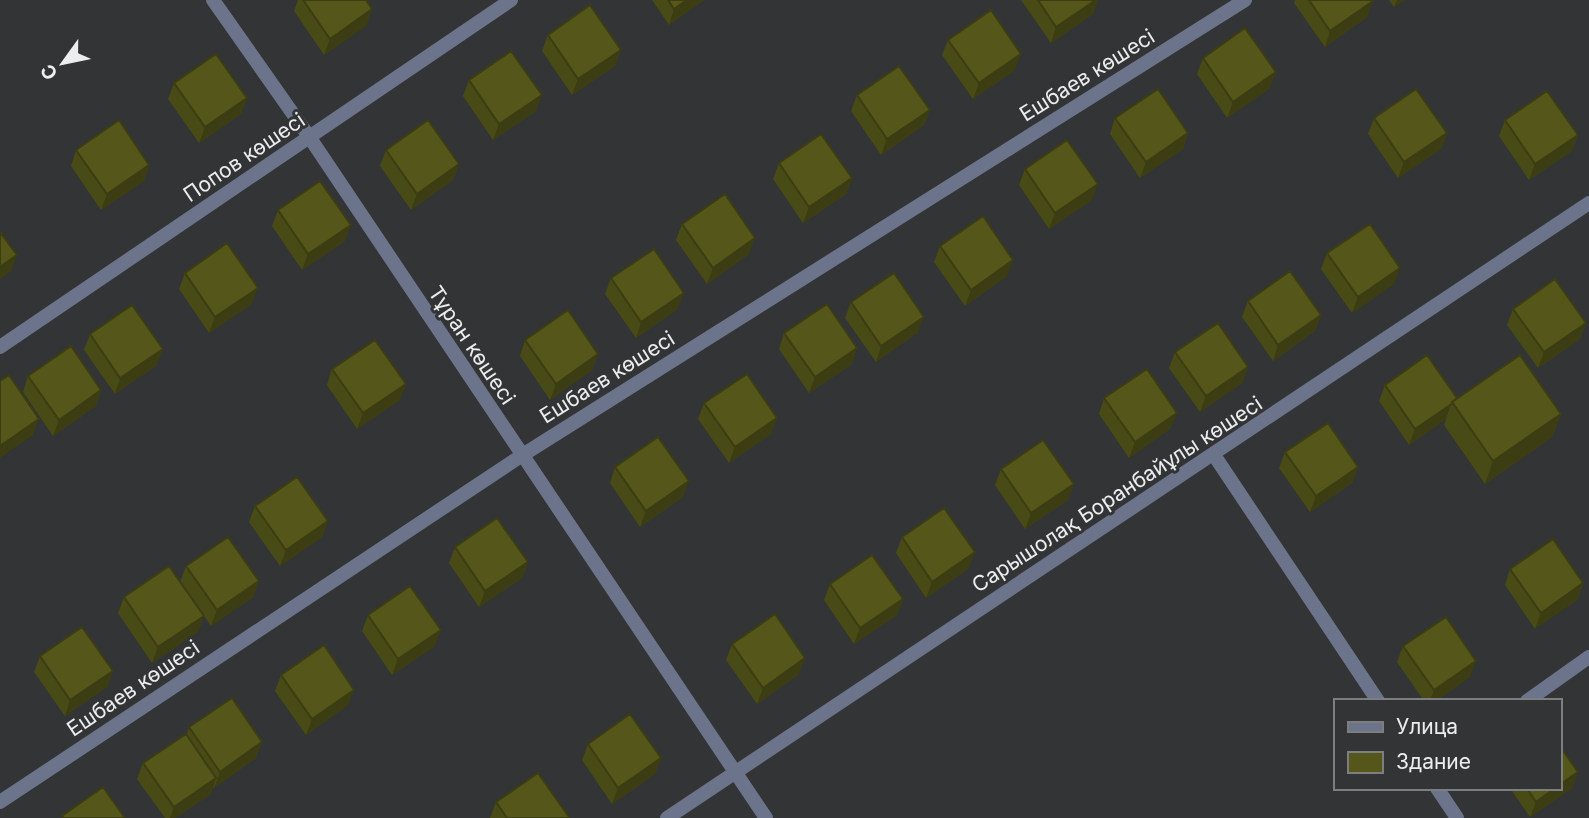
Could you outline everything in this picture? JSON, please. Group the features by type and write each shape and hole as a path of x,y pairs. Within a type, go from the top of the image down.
{"street":[{"name":"Тұран көшесі","path":"213,0 310,138 766,818"},
{"name":"Попов көшесі","path":"0,347 511,0"},
{"name":"Ешбаев көшесі","path":"0,802 521,456 1245,0"},
{"name":"Сарышолақ Боранбайұлы көшесі","path":"667,818 1589,203"},
{"path":"1214,455 1377,699"},
{"path":"1530,699 1589,657"},
{"path":"1438,790 1457,818"}],"building":[{"path":"303,0 366,0 372,9 330,39"},
{"path":"668,0 687,0 674,9"},
{"path":"1038,0 1096,0 1056,27"},
{"path":"1309,0 1372,0 1373,1 1330,31"},
{"path":"590,5 621,50 578,79 548,35"},
{"path":"991,10 1021,54 979,83 948,40"},
{"path":"1245,28 1276,72 1233,102 1203,58"},
{"path":"511,51 542,95 499,124 469,80"},
{"path":"216,54 247,98 205,127 174,83"},
{"path":"899,66 930,110 887,139 857,95"},
{"path":"1158,89 1188,133 1146,162 1115,118"},
{"path":"1416,89 1447,133 1404,162 1374,118"},
{"path":"1547,91 1578,135 1535,164 1505,120"},
{"path":"119,120 149,165 107,194 76,150"},
{"path":"428,120 459,164 417,194 386,150"},
{"path":"821,134 852,178 809,207 779,163"},
{"path":"1067,140 1098,184 1055,213 1025,169"},
{"path":"320,181 351,225 308,254 278,210"},
{"path":"725,194 755,238 713,268 682,224"},
{"path":"983,216 1013,260 971,290 940,246"},
{"path":"1370,224 1400,268 1358,297 1327,253"},
{"path":"0,232 17,255 0,267"},
{"path":"227,243 258,288 215,317 185,273"},
{"path":"654,249 684,293 641,322 611,278"},
{"path":"1290,271 1321,315 1278,345 1248,301"},
{"path":"894,273 924,317 881,346 851,302"},
{"path":"1555,279 1586,323 1544,352 1513,309"},
{"path":"827,304 857,348 815,377 784,333"},
{"path":"132,305 163,349 120,378 90,334"},
{"path":"568,310 598,354 556,384 525,340"},
{"path":"1218,323 1248,367 1206,396 1175,352"},
{"path":"375,340 406,384 363,413 332,369"},
{"path":"71,346 101,390 59,420 28,376"},
{"path":"1427,355 1457,398 1415,429 1385,385"},
{"path":"1520,355 1561,414 1493,461 1452,402"},
{"path":"1147,369 1177,413 1135,442 1104,398"},
{"path":"747,374 777,418 735,447 704,403"},
{"path":"9,375 39,419 0,446 0,381"},
{"path":"1328,423 1358,467 1316,496 1285,452"},
{"path":"658,437 689,481 646,511 615,467"},
{"path":"1043,440 1074,484 1031,513 1001,469"},
{"path":"297,477 328,521 286,550 255,506"},
{"path":"944,508 975,552 932,582 902,537"},
{"path":"497,518 528,562 485,591 455,547"},
{"path":"228,537 259,581 217,610 186,566"},
{"path":"1553,539 1583,583 1541,613 1510,569"},
{"path":"872,555 903,599 860,628 830,584"},
{"path":"169,566 204,616 158,647 124,597"},
{"path":"410,586 441,630 398,659 368,615"},
{"path":"775,614 805,658 763,688 732,644"},
{"path":"1446,617 1476,661 1434,690 1403,646"},
{"path":"82,627 113,671 70,700 40,656"},
{"path":"324,645 354,690 312,719 281,675"},
{"path":"232,698 262,742 220,772 189,727"},
{"path":"630,714 661,758 618,788 588,744"},
{"path":"186,734 216,778 174,807 143,763"},
{"path":"1561,748 1578,772 1561,784"},
{"path":"538,773 569,817 507,818 496,802"},
{"path":"103,787 125,818 62,816"},
{"path":"1528,790 1552,790 1536,802"}]}
